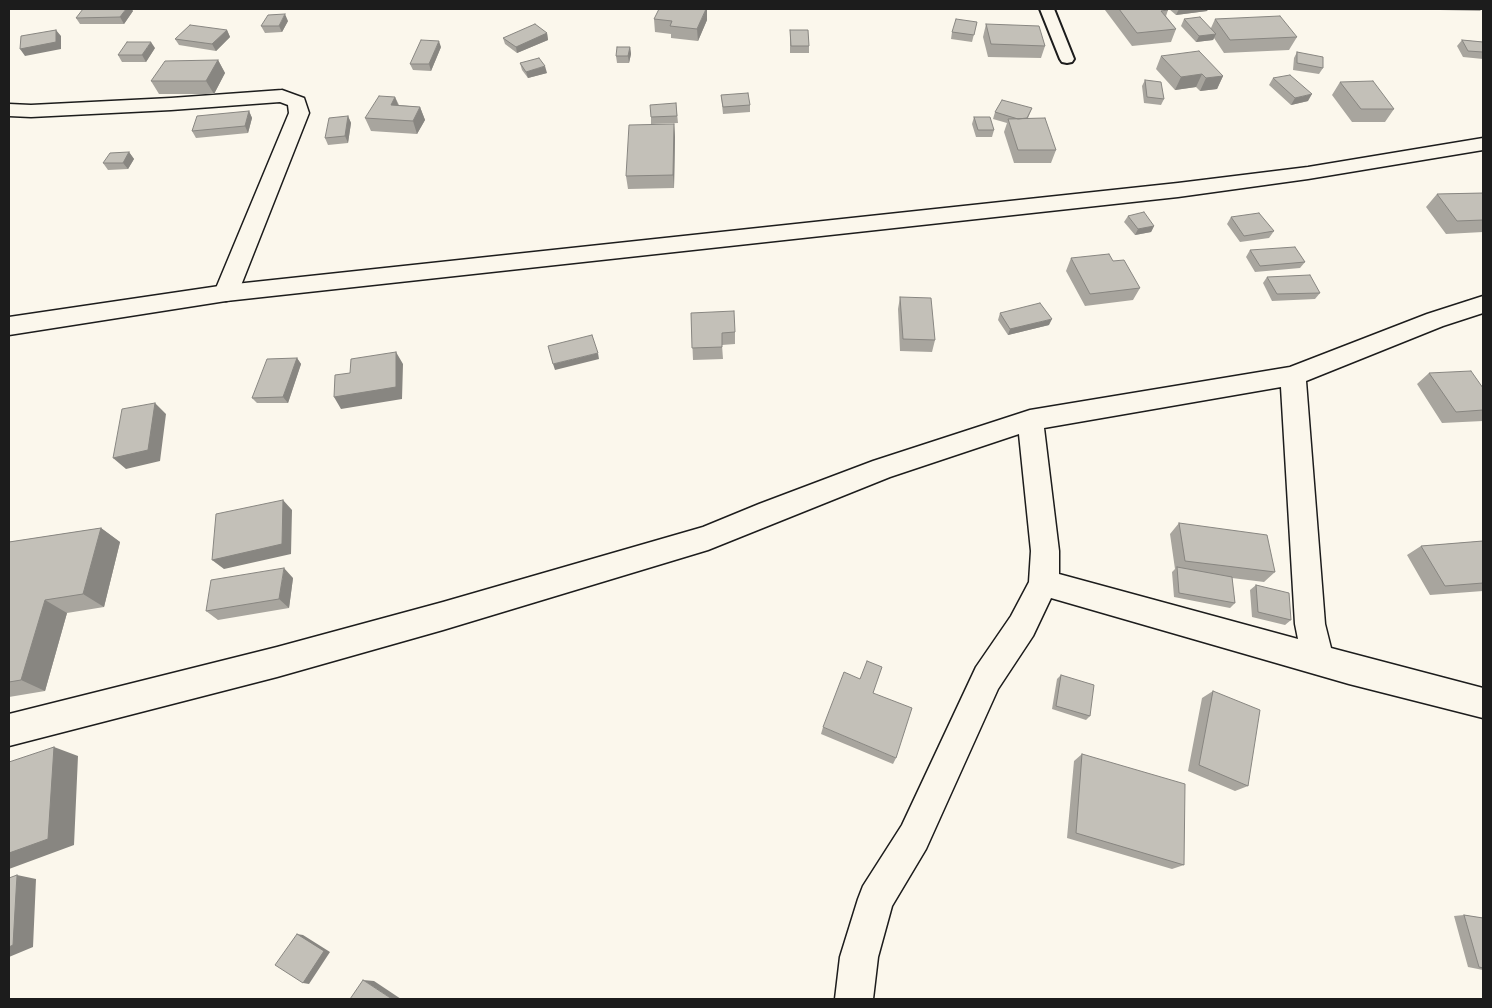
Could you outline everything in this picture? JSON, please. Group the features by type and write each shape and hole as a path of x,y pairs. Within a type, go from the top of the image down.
{"street":[{"path":"9,110 31,111 162,105 282,96 297,102 299,113 226,293"},
{"path":"9,326 226,293 1178,190 1308,174 1483,144"},
{"path":"9,730 286,660 708,538 769,512 882,469 1030,420 1293,376 1435,320 1483,304"},
{"path":"1293,376 1310,624 1318,659"},
{"path":"854,999 859,958 876,899 914,837 988,678 1022,626 1044,583 1045,552 1030,420"},
{"path":"1044,583 1356,671 1483,703"}],"lane":[{"path":"1047,9 1067,59"}],"building":[{"path":"83,9 126,9 120,17 76,18"},
{"path":"659,9 706,9 697,29 670,26 672,21 654,19"},
{"path":"1119,9 1166,9 1168,10 1161,11 1176,29 1137,33"},
{"path":"285,14 279,26 261,26 268,15"},
{"path":"1280,16 1297,37 1230,40 1215,19"},
{"path":"1200,17 1216,34 1199,36 1184,19"},
{"path":"956,19 977,22 974,35 952,32"},
{"path":"535,24 547,33 516,47 503,38"},
{"path":"986,24 1039,26 1045,46 991,44"},
{"path":"190,25 227,30 212,44 175,39"},
{"path":"56,30 56,42 20,49 21,36"},
{"path":"790,30 808,30 809,46 791,46"},
{"path":"421,40 439,41 429,64 410,64"},
{"path":"1462,40 1483,42 1483,52 1468,51"},
{"path":"127,42 151,42 142,55 118,55"},
{"path":"617,47 630,47 628,56 616,56"},
{"path":"1199,51 1223,76 1206,78 1202,74 1181,77 1161,56"},
{"path":"1297,52 1323,57 1323,68 1297,63"},
{"path":"539,58 545,66 526,72 520,63"},
{"path":"218,60 206,81 151,81 165,61"},
{"path":"1290,75 1312,94 1295,98 1273,78"},
{"path":"1145,80 1161,82 1164,99 1147,97"},
{"path":"1373,81 1394,109 1361,109 1340,82"},
{"path":"748,93 750,105 723,107 721,95"},
{"path":"379,96 395,97 391,105 420,107 413,121 365,118"},
{"path":"1002,100 1032,108 1027,118 1018,119 995,112"},
{"path":"676,103 677,116 651,117 650,105"},
{"path":"249,111 245,126 192,131 197,116"},
{"path":"348,116 345,136 325,138 329,118"},
{"path":"974,117 990,117 994,130 978,130"},
{"path":"1045,118 1056,150 1018,150 1008,119"},
{"path":"674,124 673,175 626,176 629,125"},
{"path":"129,152 123,163 103,163 110,153"},
{"path":"1483,193 1483,220 1457,221 1437,194"},
{"path":"1144,212 1154,226 1138,229 1128,216"},
{"path":"1259,213 1274,231 1244,236 1231,217"},
{"path":"1295,247 1305,262 1260,266 1250,250"},
{"path":"1109,254 1113,261 1124,260 1140,288 1090,294 1071,258"},
{"path":"1310,275 1320,293 1277,294 1267,277"},
{"path":"900,297 931,298 935,340 903,339"},
{"path":"1040,303 1052,319 1010,329 1000,313"},
{"path":"734,311 735,332 722,333 722,347 692,348 691,313"},
{"path":"592,335 598,353 553,364 548,346"},
{"path":"396,352 396,387 334,397 335,375 350,373 351,359"},
{"path":"297,358 283,397 252,398 267,359"},
{"path":"1471,371 1483,388 1483,410 1456,412 1429,373"},
{"path":"155,403 148,450 113,458 122,409"},
{"path":"283,500 282,544 212,560 216,514"},
{"path":"1179,523 1267,535 1275,572 1185,561"},
{"path":"101,528 83,594 45,600 21,680 9,682 9,542"},
{"path":"1483,541 1483,583 1445,586 1421,546"},
{"path":"1177,567 1232,577 1235,603 1179,593"},
{"path":"284,568 279,599 206,611 211,580"},
{"path":"1256,585 1289,593 1291,620 1258,612"},
{"path":"867,661 882,667 873,693 912,708 896,758 823,727 844,672 860,679"},
{"path":"1061,675 1094,685 1090,716 1056,706"},
{"path":"1213,691 1260,710 1248,786 1199,765"},
{"path":"54,747 48,839 9,853 9,762"},
{"path":"1082,754 1185,784 1184,865 1076,833"},
{"path":"17,875 13,945 9,947 9,878"},
{"path":"1464,915 1483,918 1483,968 1479,967"},
{"path":"297,934 324,951 303,983 275,965"},
{"path":"363,980 392,999 350,999"}]}
